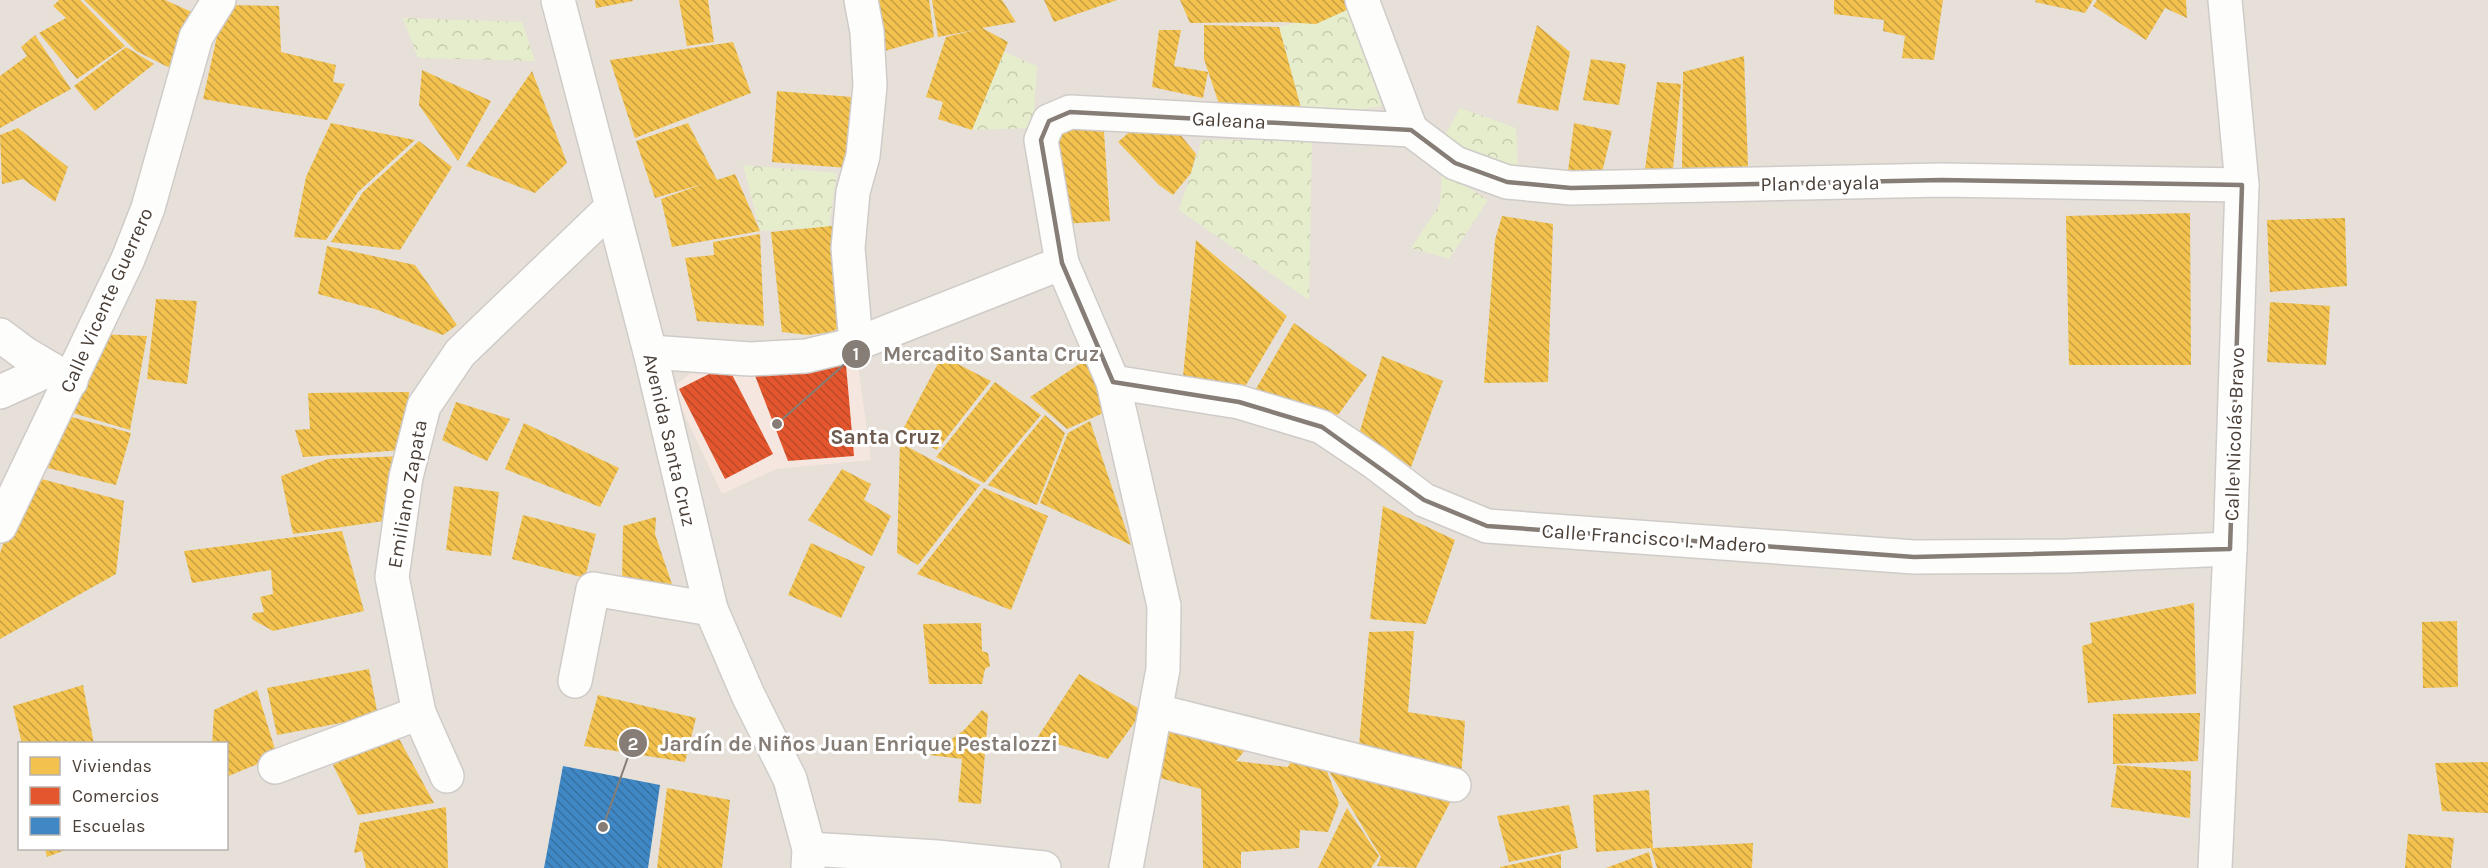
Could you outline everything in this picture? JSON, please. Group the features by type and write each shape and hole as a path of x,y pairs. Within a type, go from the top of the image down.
{"street":[{"name":"Calle Vicente Guerrero","path":"0,526 61,375 128,259 144,219 196,37 219,0"},
{"name":"Avenida Santa Cruz","path":"558,0 650,352 711,609 748,695 790,779 809,859"},
{"path":"856,344 848,248 853,192 862,156 870,86 867,32 861,0"},
{"path":"1362,0 1411,130"},
{"name":"Calle Nicolás Bravo","path":"2215,868 2230,549 2242,185 2225,0"},
{"name":"Galeana","path":"1062,263 1041,140 1049,121 1070,112 1411,130"},
{"name":"Plan de ayala","path":"1411,130 1455,163 1507,182 1570,188 1941,180 2242,185"},
{"name":"Emiliano Zapata","path":"447,776 419,713 392,577 406,477 424,406 460,353 611,208"},
{"path":"650,352 750,358 806,356 856,344 1062,263 1113,382 1164,606 1164,669 1126,868"},
{"path":"0,335 61,375"},
{"path":"0,392 61,375"},
{"name":"Calle Francisco I. Madero","path":"1113,382 1239,402 1322,427 1374,462 1424,500 1488,526 1914,557 2067,556 2230,549"},
{"path":"575,681 593,589 711,609"},
{"path":"1157,711 1454,785"},
{"path":"276,767 419,713"},
{"path":"809,859 937,857 1044,868"}],"highlighted area":[{"path":"1070,112 1411,130 1455,163 1507,182 1571,188 1941,180 2242,185 2230,549 1914,557 1487,526 1424,500 1322,427 1239,402 1113,382 1062,263 1041,140 1049,121"}],"shaded area":[{"path":"0,0 2488,0 2488,868 0,868"},
{"path":"857,358 871,460 776,469 722,494 672,388 703,363"}],"green space":[{"path":"1349,9 1382,106 1304,119 1279,27"},
{"path":"403,18 522,22 535,61 418,58"},
{"path":"1004,52 1037,66 1033,128 972,130"},
{"path":"1460,108 1516,128 1518,170 1437,150"},
{"path":"1202,140 1312,140 1309,300 1179,210"},
{"path":"743,165 837,173 829,227 760,231"},
{"path":"1442,171 1488,200 1449,259 1411,248 1440,204"}],"building: Viviendas":[{"path":"59,0 80,0 125,46 77,79 39,33 66,18 53,6"},
{"path":"84,0 165,0 196,14 176,71 136,51"},
{"path":"595,0 633,0 633,1 596,8"},
{"path":"679,0 708,0 714,42 687,46"},
{"path":"865,0 929,0 934,37 874,54"},
{"path":"932,0 1002,0 1016,22 982,28 1008,42 972,130 938,119 943,102 926,97 946,37 975,30 938,37"},
{"path":"1044,0 1117,0 1054,22"},
{"path":"1180,0 1345,0 1349,9 1316,24 1190,23"},
{"path":"1834,0 1943,0 1934,60 1902,58 1905,36 1883,31 1884,20 1834,14"},
{"path":"2036,0 2093,0 2085,13 2035,2"},
{"path":"2097,0 2186,0 2187,18 2165,8 2146,40 2093,6"},
{"path":"224,5 279,6 281,52 336,65 333,82 345,84 327,120 203,99"},
{"path":"1204,25 1279,27 1304,119 1223,116 1204,59"},
{"path":"1537,25 1570,52 1558,111 1517,103"},
{"path":"1159,30 1181,30 1174,66 1208,72 1203,98 1152,87"},
{"path":"35,35 71,89 0,128 0,76 27,56 21,47"},
{"path":"733,42 751,93 635,138 610,60"},
{"path":"126,47 154,64 95,111 74,86"},
{"path":"1744,56 1748,167 1682,170 1683,72"},
{"path":"1591,59 1626,64 1619,105 1583,100"},
{"path":"422,70 491,101 458,161 419,105"},
{"path":"532,71 567,163 535,193 466,166"},
{"path":"1657,82 1681,84 1673,169 1645,169"},
{"path":"777,91 852,97 847,168 772,162"},
{"path":"1103,117 1110,221 1064,224 1057,120"},
{"path":"1142,121 1178,132 1196,154 1191,173 1173,195 1159,185 1118,142"},
{"path":"331,123 415,140 358,192 326,240 294,237 306,177"},
{"path":"688,123 717,180 735,174 760,231 672,247 661,199 703,184 655,198 636,141"},
{"path":"1574,123 1612,131 1600,181 1567,179"},
{"path":"18,128 68,167 55,202 23,179 2,184 0,135"},
{"path":"419,141 452,167 400,250 331,242 363,192"},
{"path":"2190,213 2191,365 2069,365 2066,216"},
{"path":"1502,216 1553,224 1548,382 1484,383 1495,240"},
{"path":"2345,218 2347,286 2270,292 2267,220"},
{"path":"842,225 851,322 831,332 808,335 782,332 771,232"},
{"path":"760,234 764,326 697,321 685,258 714,255 713,242"},
{"path":"1196,240 1287,316 1243,390 1183,377"},
{"path":"327,246 415,265 457,325 443,335 375,309 318,294"},
{"path":"156,299 197,301 187,384 147,379"},
{"path":"2270,302 2330,306 2326,365 2267,362"},
{"path":"1294,323 1367,375 1338,415 1253,394"},
{"path":"98,334 147,336 130,430 66,411"},
{"path":"1093,355 1108,411 1067,429 1030,397"},
{"path":"942,356 991,381 937,450 902,431"},
{"path":"1382,356 1443,381 1411,467 1360,431"},
{"path":"995,382 1041,415 984,483 936,457"},
{"path":"409,392 404,450 303,457 295,430 310,429 308,393"},
{"path":"456,402 510,419 487,461 442,440"},
{"path":"1045,415 1065,433 1037,505 988,485"},
{"path":"68,416 131,433 116,485 48,468"},
{"path":"1090,421 1131,545 1040,503 1068,433"},
{"path":"524,423 619,468 600,507 505,469"},
{"path":"900,443 980,485 918,565 897,553"},
{"path":"402,456 391,520 293,534 281,476 328,459"},
{"path":"842,469 871,484 864,500 891,516 872,556 808,520"},
{"path":"34,477 124,501 116,574 0,639 0,553"},
{"path":"454,486 499,492 491,556 446,550"},
{"path":"984,488 1048,516 1011,610 917,574"},
{"path":"1383,506 1455,540 1426,624 1370,619"},
{"path":"523,515 596,534 585,578 512,559"},
{"path":"656,517 655,534 678,602 622,584 623,526"},
{"path":"342,531 364,611 273,631 252,619 253,613 264,612 260,597 273,594 271,570 192,583 184,551"},
{"path":"811,543 865,567 841,618 788,595"},
{"path":"2194,603 2196,694 2088,703 2082,646 2092,643 2090,623"},
{"path":"2457,621 2458,687 2423,688 2422,622"},
{"path":"981,623 982,651 988,653 990,666 985,669 982,684 929,684 923,624"},
{"path":"1414,631 1408,712 1465,721 1461,780 1358,757 1369,632"},
{"path":"369,669 378,716 277,735 267,688"},
{"path":"1079,674 1143,711 1108,759 1037,738"},
{"path":"83,685 94,742 22,742 13,706"},
{"path":"257,690 277,756 228,776 228,742 212,742 214,710"},
{"path":"598,695 696,718 685,762 584,746"},
{"path":"982,710 988,714 981,804 958,802 962,759 930,755 964,730"},
{"path":"2200,713 2198,761 2113,764 2113,714"},
{"path":"1166,718 1250,744 1236,761 1288,767 1292,759 1325,766 1339,803 1328,832 1300,830 1299,848 1241,852 1241,868 1203,868 1201,789 1145,774"},
{"path":"397,735 434,803 358,815 333,765"},
{"path":"2488,762 2488,813 2442,811 2435,763"},
{"path":"1330,764 1454,795 1416,868 1377,866 1381,857 1330,773"},
{"path":"2117,765 2191,771 2190,818 2111,807"},
{"path":"667,788 730,800 722,868 657,868"},
{"path":"1649,790 1653,848 1753,843 1752,868 1657,868 1651,848 1596,852 1593,795"},
{"path":"1569,805 1578,848 1509,862 1497,816"},
{"path":"446,807 448,868 366,868 362,851 354,853 360,823"},
{"path":"1347,808 1379,856 1371,868 1318,868"},
{"path":"2408,834 2454,838 2451,868 2405,868"},
{"path":"45,850 65,850 47,857"},
{"path":"1649,852 1653,868 1606,868"},
{"path":"1561,854 1561,868 1500,868 1500,867"}],"building: Comercios":[{"path":"727,365 773,454 725,479 679,389"},
{"path":"846,365 854,456 788,461 754,373"}],"building: Escuelas":[{"path":"563,766 660,785 648,868 544,868"}],"place":[{"name":"Mercadito Santa Cruz","path":"777,424"},
{"name":"Jardín de Niños Juan Enrique Pestalozzi","path":"603,827"}],"district":[{"name":"Santa Cruz","path":"885,437"}]}
